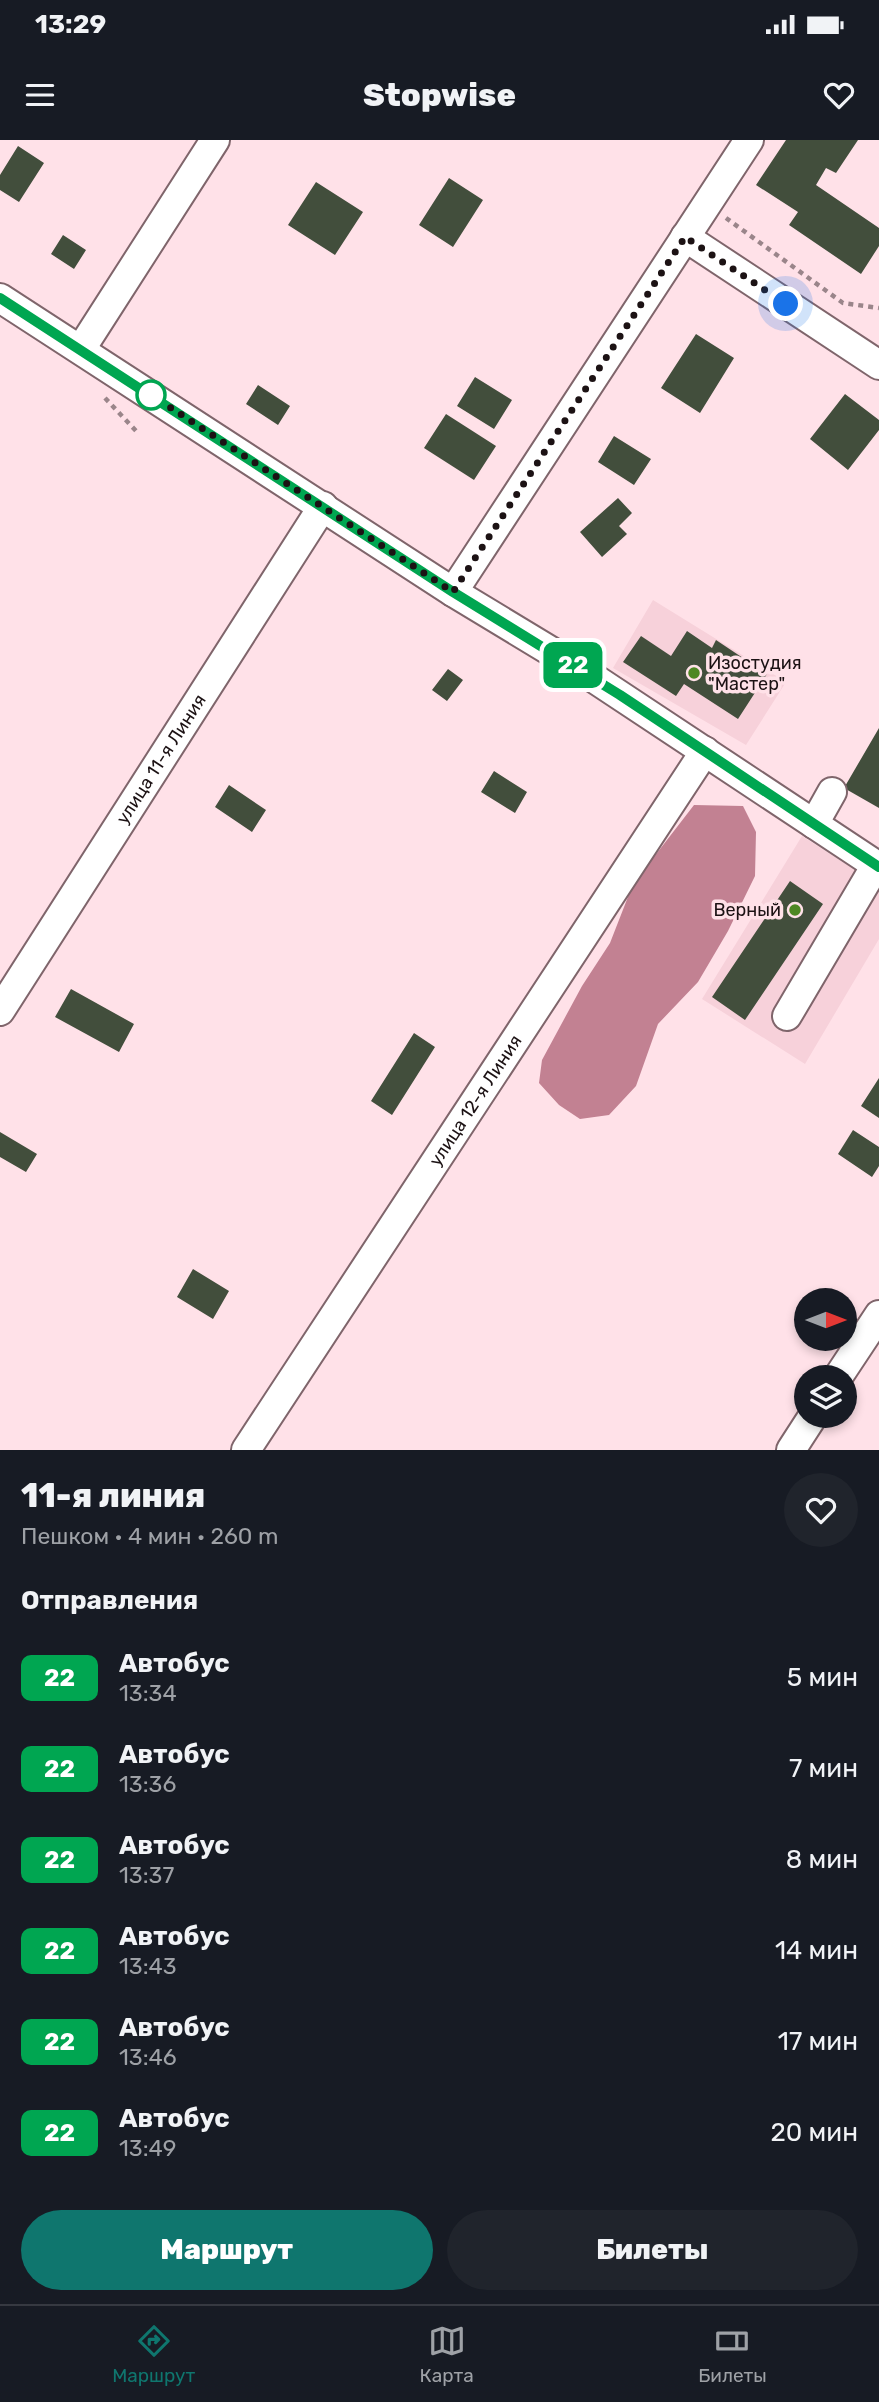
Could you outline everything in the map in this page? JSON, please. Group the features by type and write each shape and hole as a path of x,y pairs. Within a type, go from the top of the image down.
{"street":[{"path":"81,349 215,140"},
{"path":"453,592 749,140"},
{"path":"685,237 879,365"},
{"path":"0,298 453,592 705,751 877,866 787,1016"},
{"name":"улица 11-я Линия","path":"0,1010 323,506"},
{"name":"улица 12-я Линия","path":"246,1450 705,751"},
{"path":"814,824 832,792"},
{"path":"846,1365 879,1315"},
{"path":"790,1450 805,1428"}],"path":[{"path":"706,204 843,303 879,308"},
{"path":"100,393 138,433"}],"shaded area":[{"path":"653,600 786,682 746,745 613,668"},
{"path":"694,805 743,806 756,832 755,876 728,931 698,982 658,1024 636,1086 609,1115 580,1119 559,1105 539,1083 542,1060 582,986 610,943 633,884"},
{"path":"802,836 879,885 879,939 805,1064 702,999"}],"building":[{"path":"786,140 858,140 836,173 826,168 816,185 879,228 879,246 861,274 789,225 798,212 756,185"},
{"path":"18,146 44,163 19,202 0,190 0,175"},
{"path":"449,178 483,200 453,247 419,225"},
{"path":"316,182 363,212 335,255 288,225"},
{"path":"63,235 86,250 74,269 51,254"},
{"path":"696,334 734,358 700,413 661,388"},
{"path":"475,377 512,400 494,429 457,406"},
{"path":"258,385 290,406 278,425 246,404"},
{"path":"845,394 879,420 879,430 848,470 810,439"},
{"path":"446,414 496,446 474,480 424,448"},
{"path":"614,436 651,459 634,485 598,462"},
{"path":"618,498 632,513 619,526 627,534 602,557 580,532"},
{"path":"687,631 712,648 716,640 767,674 738,719 684,684 676,696 623,662 641,636 671,656"},
{"path":"448,669 463,680 447,701 432,690"},
{"path":"879,728 879,808 844,788"},
{"path":"494,771 527,792 515,813 481,792"},
{"path":"229,785 266,810 252,832 215,807"},
{"path":"790,881 823,904 745,1020 712,997"},
{"path":"71,989 134,1024 119,1052 55,1017"},
{"path":"414,1033 435,1047 392,1115 371,1101"},
{"path":"879,1078 879,1118 861,1106"},
{"path":"853,1130 879,1147 879,1166 872,1177 838,1154"},
{"path":"0,1132 37,1154 26,1172 0,1157"},
{"path":"193,1269 229,1291 213,1319 177,1297"}],"bus line":[{"name":"22","path":"0,298 453,592 577,667 879,867"}],"place":[{"name":"Изостудия \"Мастер\"","path":"694,673"},
{"name":"Верный","path":"795,910"}],"route":[{"path":"151,395 145,391 453,592 685,237 786,304"}]}
